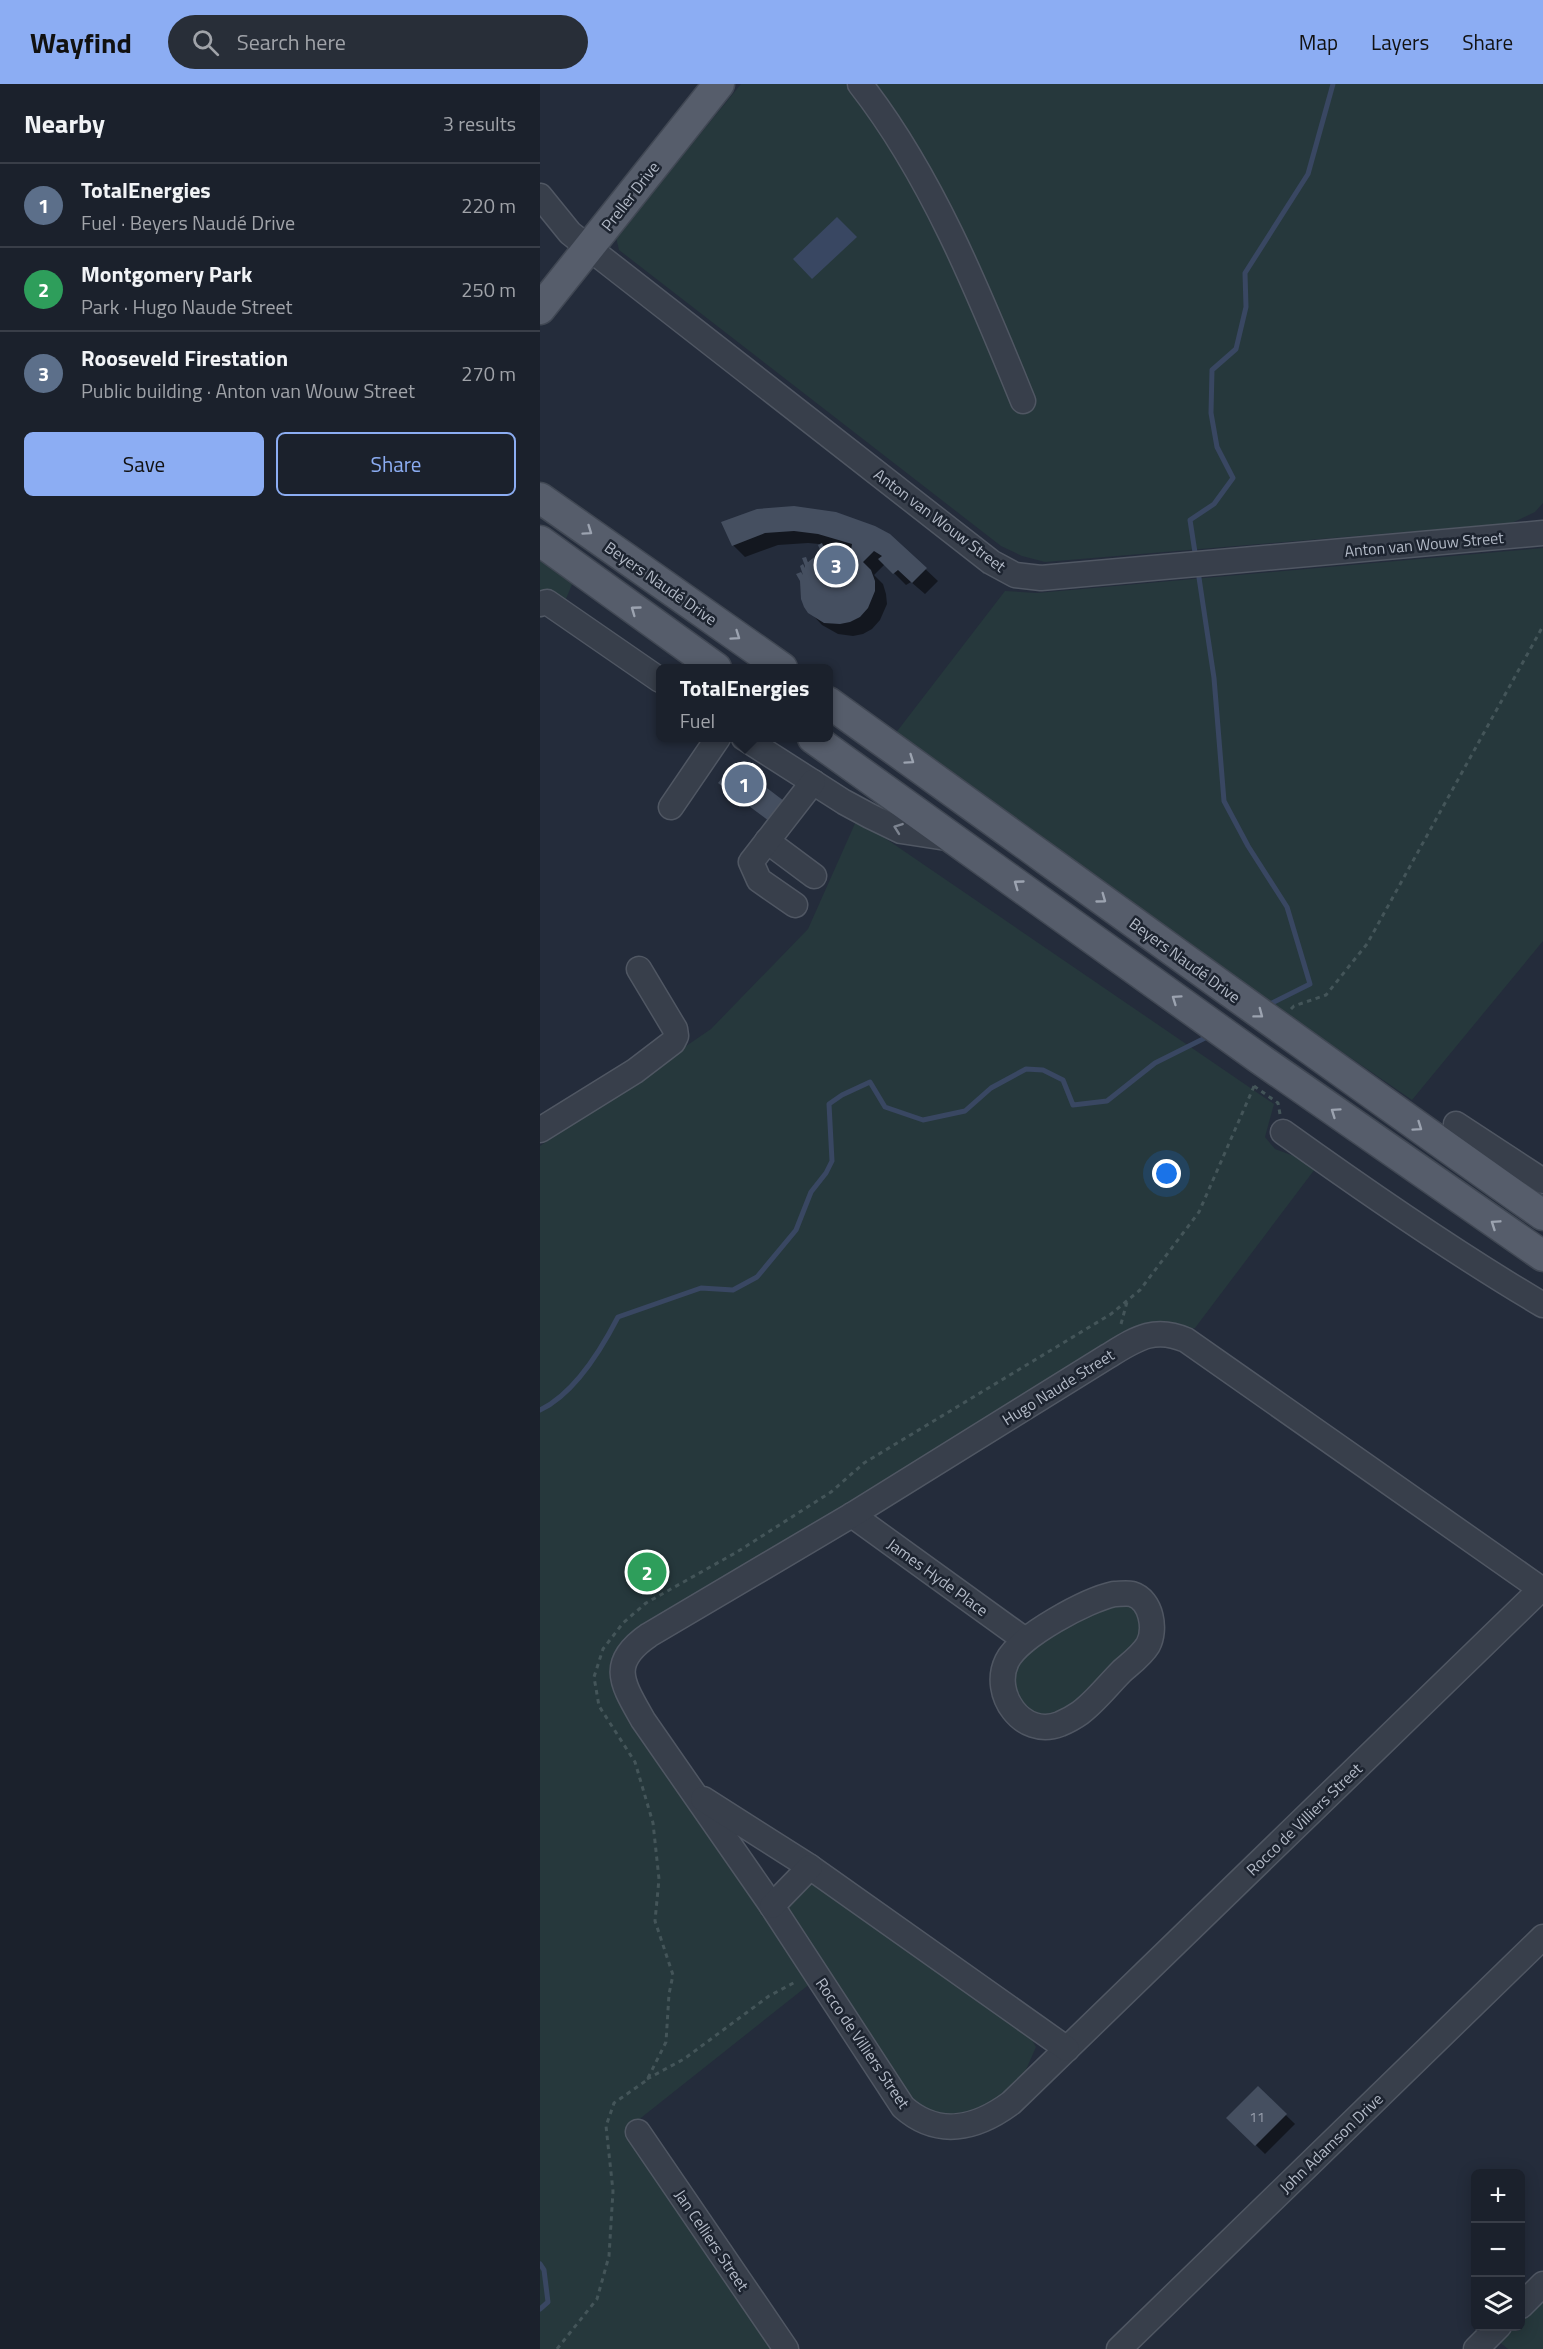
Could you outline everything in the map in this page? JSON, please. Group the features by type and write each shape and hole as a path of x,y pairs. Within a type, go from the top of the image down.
{"main road":[{"name":"Preller Drive","path":"540,309 719,84"},
{"name":"Beyers Naudé Drive","path":"540,498 772,664"},
{"path":"540,541 709,664"},
{"path":"664,631 681,664"},
{"name":"Beyers Naudé Drive","path":"833,706 1016,836 1277,1028 1543,1215"},
{"path":"861,772 883,741"},
{"path":"819,742 955,840 1257,1072 1543,1256"}],"street":[{"path":"860,84 909,158 954,240 985,307 1023,401"},
{"name":"Anton van Wouw Street","path":"540,196 570,233 1005,570 1015,575 1041,578 1543,534"},
{"path":"543,603 656,677"},
{"path":"671,807 715,742"},
{"path":"750,742 843,802 902,831 955,840"},
{"path":"795,905 759,880 751,862 813,782"},
{"path":"767,842 814,876"},
{"path":"540,1130 634,1071 673,1042 676,1036 675,1029 639,969"},
{"path":"1456,1124 1543,1181"},
{"path":"1283,1132 1404,1218 1483,1270 1543,1305"},
{"name":"Hugo Naude Street","path":"643,1720 629,1695 623,1671 624,1660 636,1644 852,1515 1107,1356 1145,1336 1170,1333 1186,1340 1542,1589"},
{"name":"James Hyde Place","path":"852,1515 1025,1640"},
{"name":"Rocco de Villiers Street","path":"643,1720 772,1906 903,2108 916,2119 928,2123 948,2127 968,2126 992,2117 1011,2103 1542,1589"},
{"path":"1114,1594 1132,1594 1140,1600 1150,1614 1153,1630 1147,1647 1082,1712 1054,1726 1037,1726 1017,1716 1004,1692 1002,1682 1008,1659 1025,1640 1096,1598 1114,1594"},
{"name":"Rocco de Villiers Street","path":"695,1794 810,1867 1067,2049"},
{"path":"772,1906 810,1867"},
{"name":"John Adamson Drive","path":"1119,2349 1543,1937"},
{"name":"Jan Celliers Street","path":"638,2132 786,2349"},
{"path":"1525,2302 1543,2284"}],"path":[{"path":"1277,1028 1294,1006 1326,994 1367,944 1543,626"},
{"path":"1257,1072 1278,1104 1283,1132"},
{"path":"647,2080 666,2042 669,1994 673,1975 656,1921 659,1879 653,1823 635,1762 599,1706 594,1677 603,1649 623,1623 646,1603 747,1546 831,1492 864,1463 1111,1314 1140,1290 1199,1212 1257,1072"},
{"path":"557,2349 597,2299 609,2256 613,2191 606,2126 614,2103 647,2080 684,2059 769,1996 814,1971"}],"shaded area":[{"path":"741,84 1543,84 1543,503 1535,512 1512,523 1045,562 1022,556 1001,546 619,250 616,237"},
{"path":"1543,548 1543,941 1412,1100 1249,988 895,734 1005,591 1037,593"},
{"path":"540,556 573,582 563,606 540,618"},
{"path":"857,819 1274,1104 1265,1137 1275,1149 1318,1165 1195,1328 1132,1337 644,1634 625,1690 811,1983 632,2125 786,2349 540,2349 540,1146 711,1029 808,929"},
{"path":"1110,1600 1132,1607 1140,1617 1141,1627 1137,1639 1119,1661 1064,1710 1053,1717 1036,1717 1012,1695 1015,1667 1030,1649"},
{"path":"810,1884 819,1887 1031,2038 1036,2047 1022,2079 985,2112 946,2117 915,2105 785,1910"},
{"path":"1543,2296 1543,2349 1508,2349 1497,2340 1507,2331 1525,2331 1525,2313"}],"water":[{"path":"837,217 857,237 812,279 793,259"}],"building":[{"path":"794,506 836,512 875,526 890,534 927,568 912,583 898,570 893,574 878,559 882,556 874,551 863,562 871,570 875,581 875,591 868,608 860,617 850,622 824,623 808,613 804,607 800,581 796,574 801,572 803,575 800,566 803,564 805,568 805,566 802,558 806,557 808,562 821,552 818,545 822,543 825,550 831,544 833,548 851,550 852,544 818,534 794,531 765,533 732,546 721,522 757,509"},
{"path":"734,763 784,801 769,821 718,783"},
{"path":"1258,2086 1287,2114 1255,2146 1226,2118"}],"waterway":[{"path":"1196,559 1190,520 1214,504 1233,478 1217,447 1211,413 1212,370 1236,349 1246,307 1245,273 1308,174 1333,84"},
{"path":"1198,571 1214,678 1224,801 1248,846 1287,907 1310,984 1268,1005"},
{"path":"540,1410 552,1403 575,1382 595,1357 618,1317 701,1288 733,1290 757,1277 796,1230 811,1192 832,1161 829,1104 842,1095 870,1082 885,1107 923,1120 965,1111 991,1088 1026,1069 1043,1070 1063,1080 1073,1105 1107,1101 1155,1063 1209,1036"},
{"path":"540,2264 544,2270 548,2302 540,2309"}],"place":[{"name":"Rooseveld Firestation","path":"836,565"},
{"name":"TotalEnergies","path":"744,784"},
{"name":"Montgomery Park","path":"647,1572"}]}
